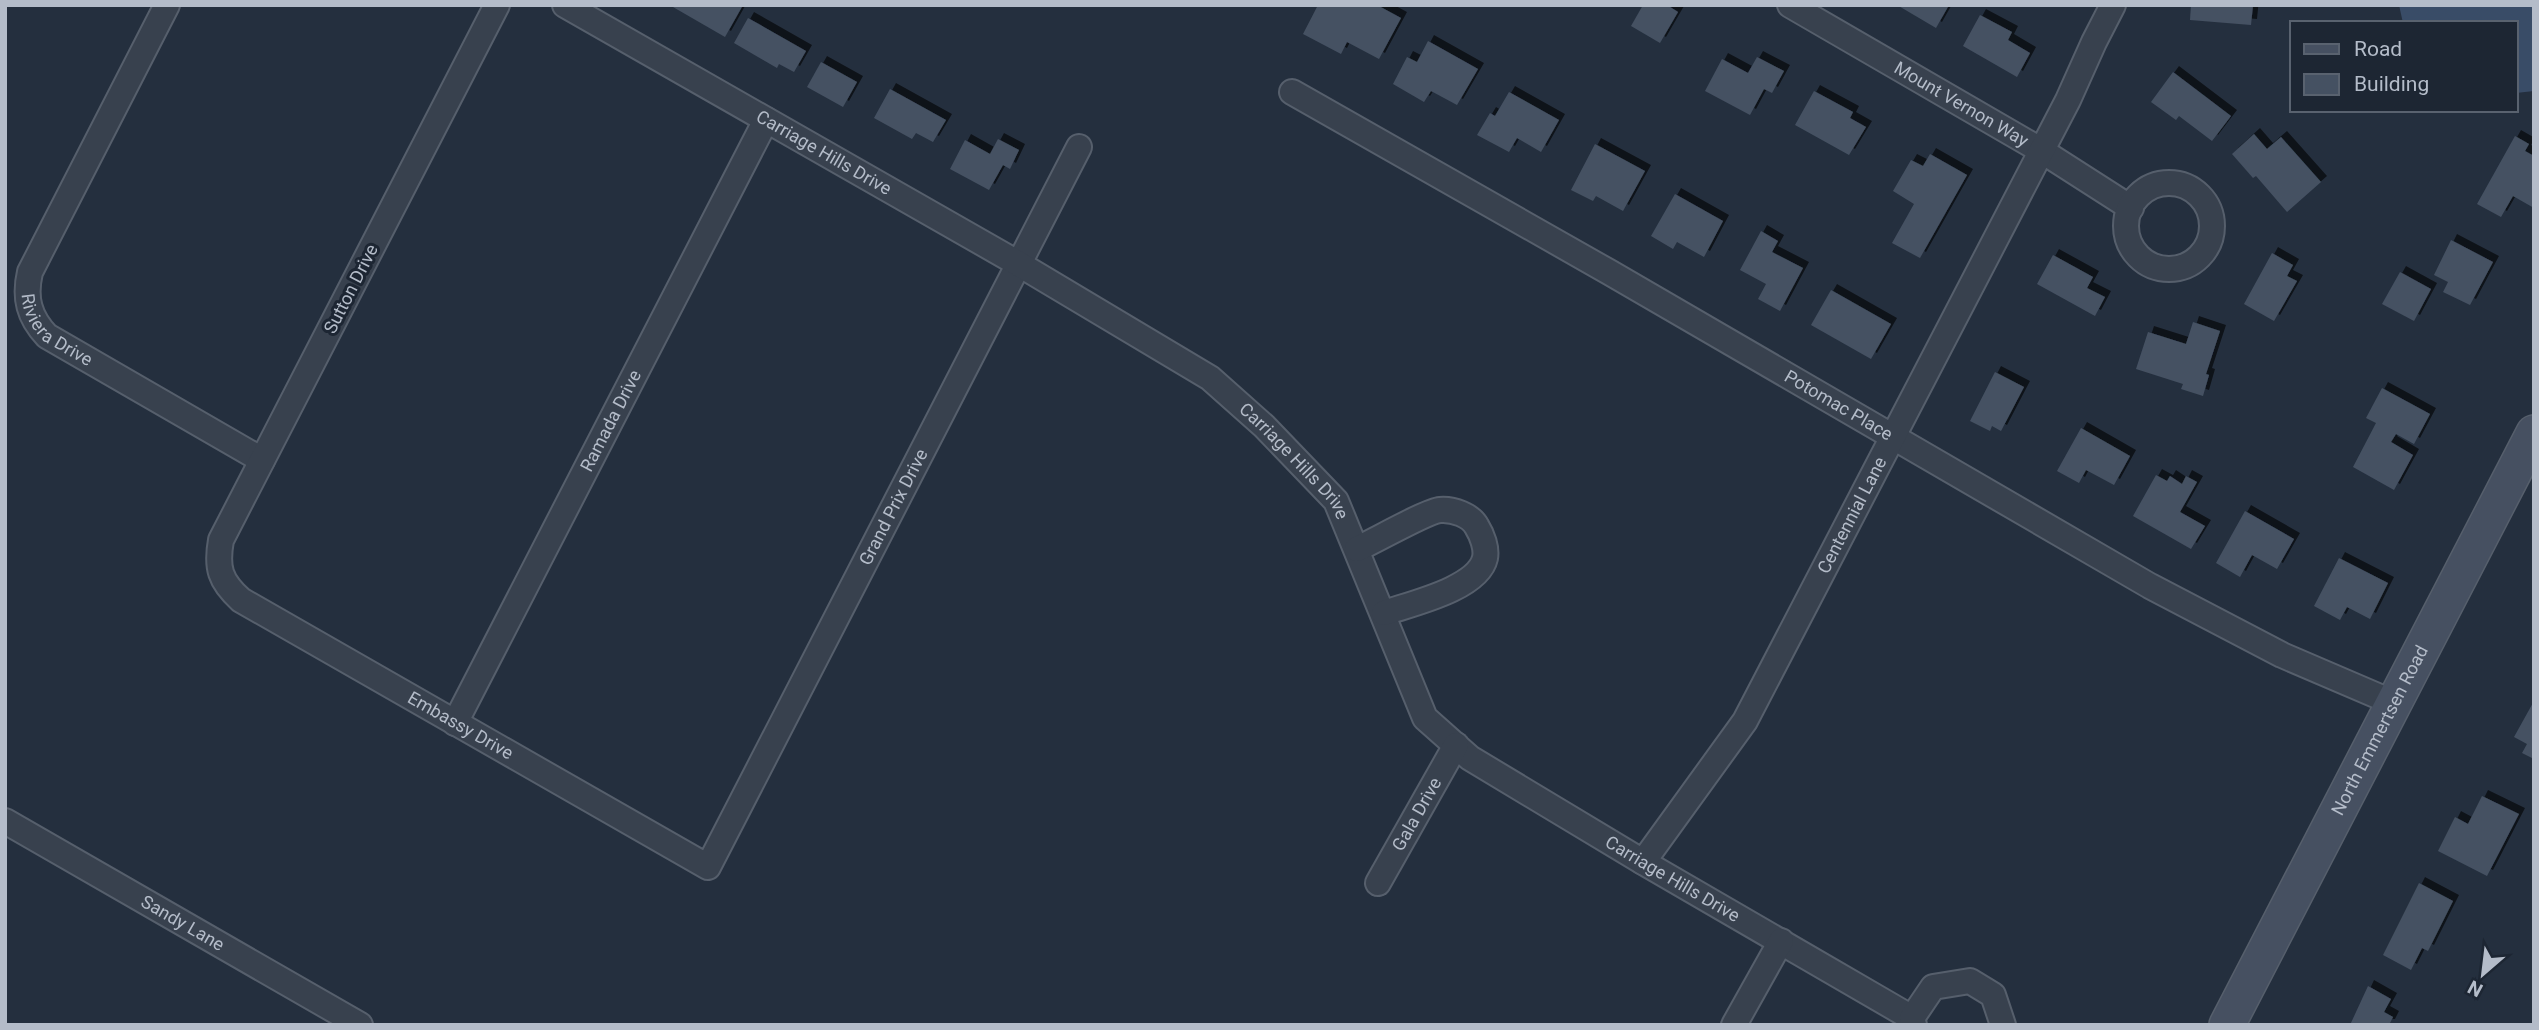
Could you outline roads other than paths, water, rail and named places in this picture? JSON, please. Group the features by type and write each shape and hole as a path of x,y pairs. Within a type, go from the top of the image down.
{"street":[{"name":"Riviera Drive","path":"167,5 30,272 26,287 28,307 37,325 47,336 262,460"},
{"name":"Sutton Drive","path":"222,576 218,558 221,540 497,5"},
{"name":"Carriage Hills Drive","path":"565,5 1019,264 1210,378 1264,426 1336,501 1425,718 1470,758 1913,1021 1933,987 1969,981 1993,995 2003,1025"},
{"name":"Mount Vernon Way","path":"1790,5 2042,151 2131,208"},
{"name":"Centennial Lane","path":"1643,862 1745,721 2042,151 2113,5"},
{"name":"Potomac Place","path":"1292,92 2150,586 2282,655 2394,703"},
{"name":"Ramada Drive","path":"455,723 766,120"},
{"name":"Grand Prix Drive","path":"708,867 1079,147"},
{"name":"North Emmertsen Road","path":"2227,1025 2534,433"},
{"path":"1357,549 1438,510 1457,512 1466,517 1475,523 1483,538 1485,558 1476,573 1456,588 1384,613"},
{"name":"Embassy Drive","path":"222,576 228,588 240,600 708,867"},
{"name":"Gala Drive","path":"1378,883 1456,746"},
{"name":"Sandy Lane","path":"5,821 360,1025"},
{"path":"1734,1025 1781,941"}],"water":[{"path":"2399,5 2534,5 2534,91 2518,93 2518,21 2403,21"}]}
